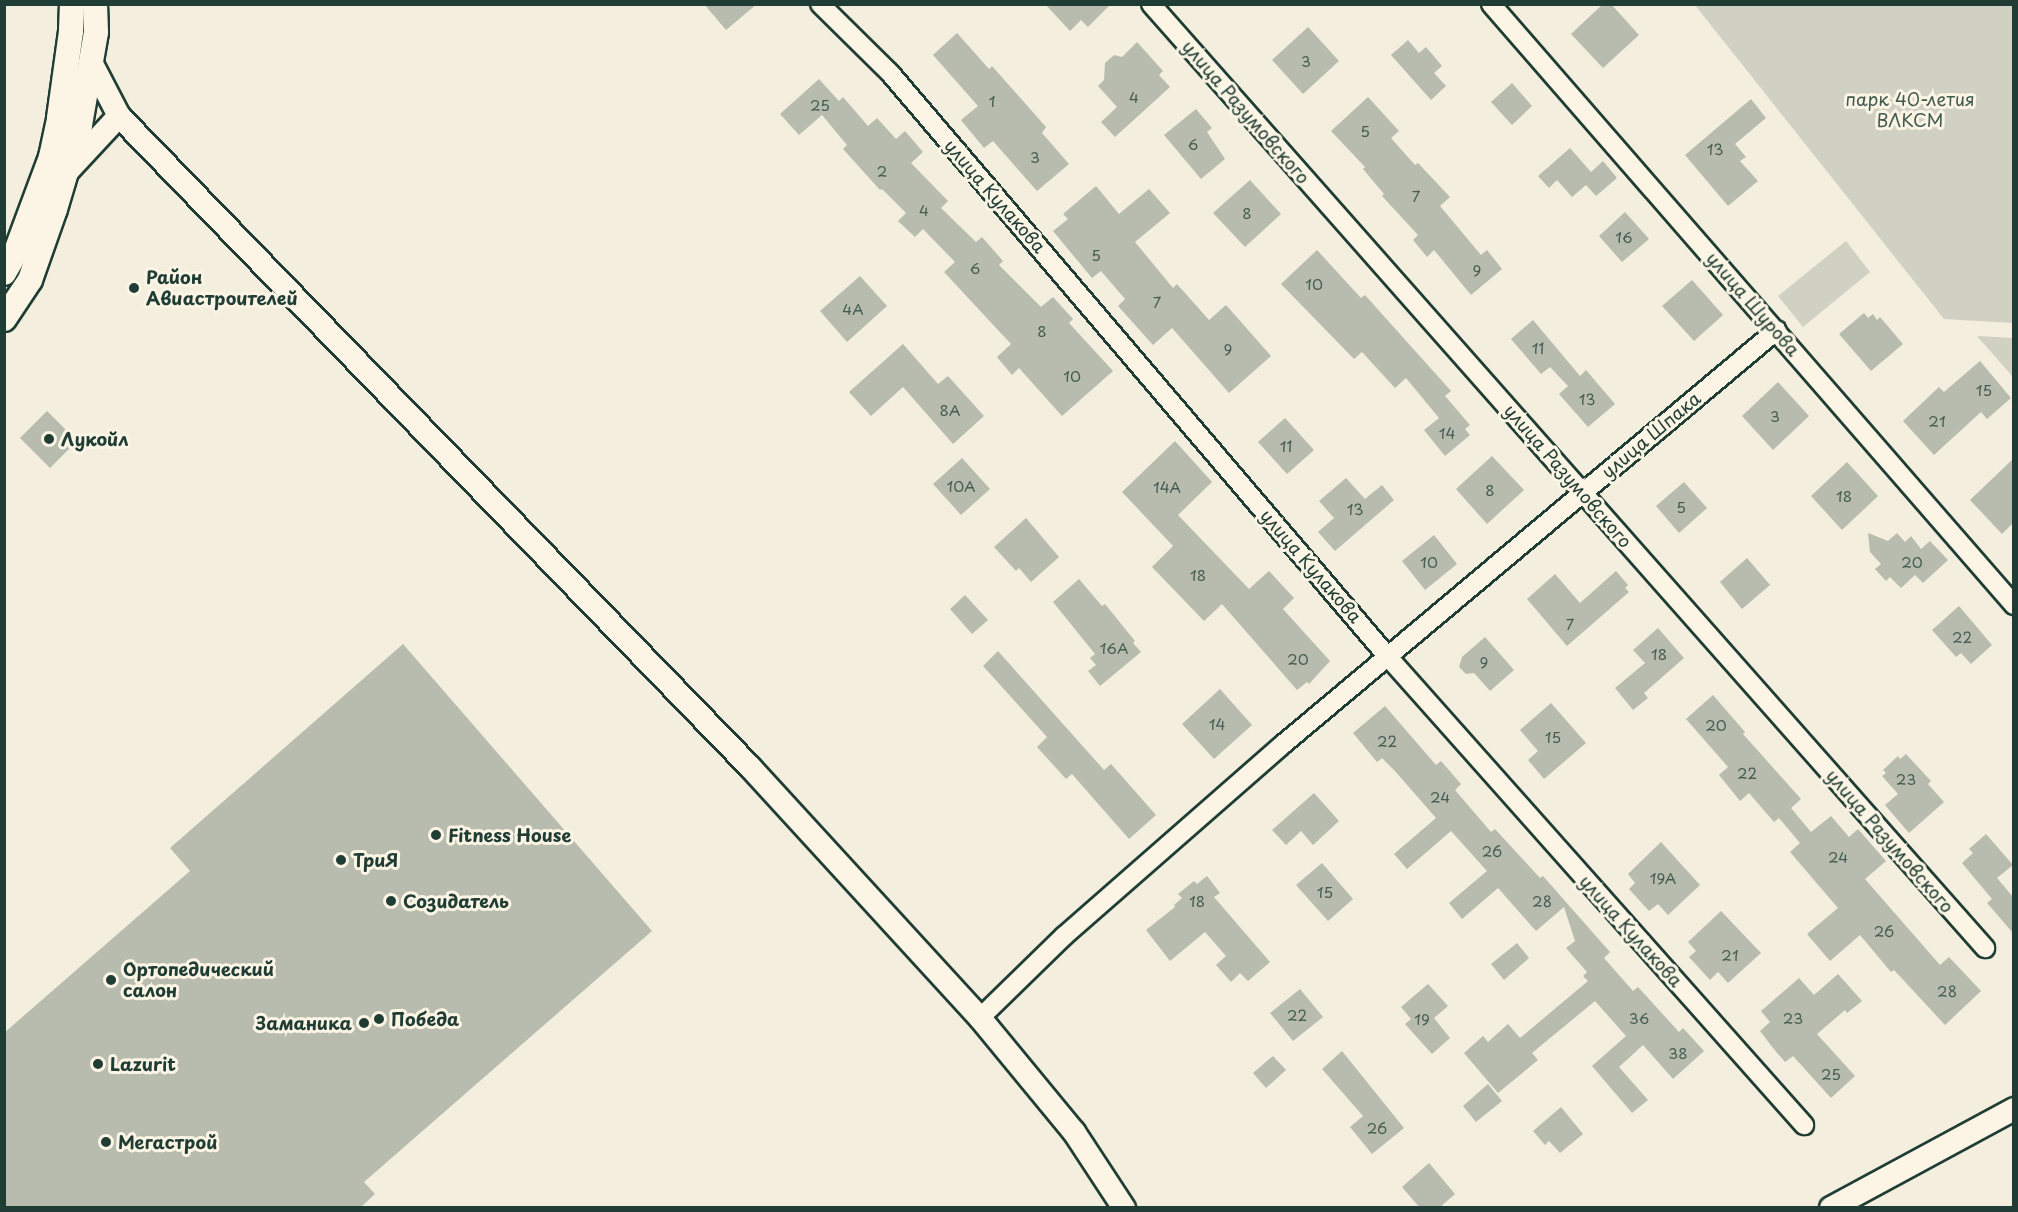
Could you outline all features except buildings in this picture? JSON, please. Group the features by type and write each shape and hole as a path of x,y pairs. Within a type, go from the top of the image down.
{"main road":[{"path":"4,273 15,254 51,156 71,31 72,4"},
{"path":"4,319 30,280 80,125 96,32 95,4"}],"street":[{"name":"улица Кулакова","path":"820,4 890,73 1389,658 1804,1125"},
{"name":"улица Разумовского","path":"1150,4 1985,948"},
{"name":"улица Шурова","path":"1491,4 1777,330 2013,605"},
{"path":"90,62 119,116 750,767 980,1018 1074,1132 1124,1208"},
{"path":"66,173 119,116"},
{"name":"улица Шпака","path":"980,1018 1064,936 1189,826 1777,330"},
{"path":"1831,1208 2013,1109"}],"green space":[{"name":"парк 40-летия ВЛКСМ","path":"1695,5 2013,5 2013,323 1944,319"},
{"path":"1846,241 1870,272 1803,327 1778,296"},
{"path":"1977,336 2013,338 2013,377"}],"place":[{"name":"Район Авиастроителей","path":"134,288"},
{"name":"Лукойл","path":"49,439"},
{"name":"Fitness House","path":"436,835"},
{"name":"ТриЯ","path":"341,860"},
{"name":"Созидатель","path":"391,901"},
{"name":"Ортопедический салон","path":"111,980"},
{"name":"Победа","path":"379,1019"},
{"name":"Заманика","path":"364,1023"},
{"name":"Lazurit","path":"98,1064"},
{"name":"Мегастрой","path":"106,1142"}]}
